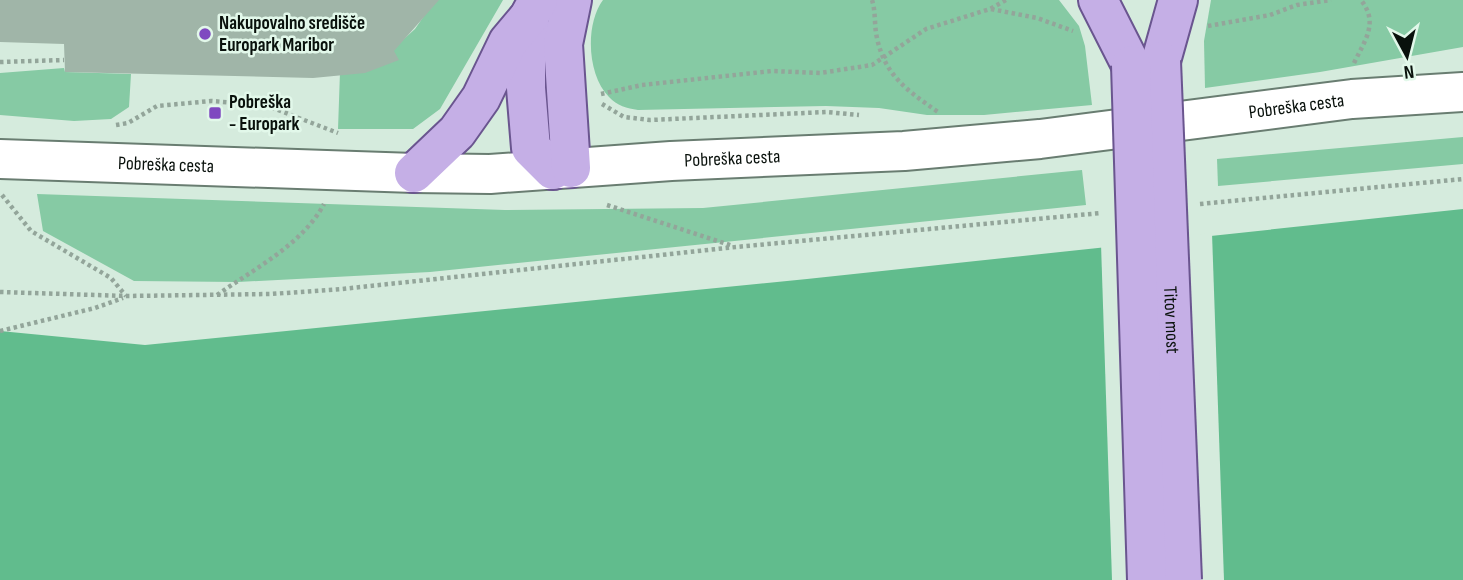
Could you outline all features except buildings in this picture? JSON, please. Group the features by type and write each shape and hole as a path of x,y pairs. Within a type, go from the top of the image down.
{"main road":[{"path":"562,169 564,44 572,0"},
{"path":"1098,0 1146,63"},
{"path":"1129,0 1146,63"},
{"path":"1146,63 1161,0"},
{"path":"1146,63 1178,0"},
{"path":"533,8 526,62 531,148 562,169"},
{"path":"414,173 457,132 481,98 508,42 533,8"},
{"name":"Titov most","path":"1146,63 1147,580"},
{"name":"Titov most","path":"1146,63 1182,580"}],"street":[{"name":"Pobreška cesta","path":"0,159 490,174 904,151 1040,139 1352,99 1463,92"}],"path":[{"path":"872,0 882,58 903,88 948,118"},
{"path":"864,115 826,112 650,120 624,117 602,104 597,96 642,85 772,71 820,73 872,65 926,29 990,9 1006,0"},
{"path":"1206,27 1270,15 1297,5 1331,0"},
{"path":"1354,63 1371,26 1368,10 1360,0"},
{"path":"990,9 1037,18 1081,33"},
{"path":"0,62 64,60"},
{"path":"103,127 128,123 157,106 211,101 265,105 327,130 348,135"},
{"path":"1188,205 1463,179"},
{"path":"0,192 31,231 111,278 127,296"},
{"path":"218,295 297,239 316,220 324,203"},
{"path":"607,205 736,247"},
{"path":"0,292 127,296 342,289 736,247 1112,212"},
{"path":"0,331 95,308 127,296"}],"shaded area":[{"path":"435,0 503,0 440,109 413,129 338,129 340,72 393,49 415,29"},
{"path":"603,0 1059,0 1079,26 1085,46 1092,105 984,115 927,115 879,108 826,106 638,110 619,105 612,100 596,76 591,35 597,10"},
{"path":"1211,0 1463,0 1463,47 1320,72 1205,88 1204,41"},
{"path":"64,68 65,72 131,74 129,107 111,119 74,121 0,115 0,73"},
{"path":"1463,137 1463,164 1218,186 1217,159"},
{"path":"1082,170 1086,205 430,272 238,282 134,281 43,231 37,194 505,210 703,208"},
{"path":"1463,209 1463,580 0,580 0,331 145,345 807,279"}],"pier":[{"path":"1212,233 1224,580 1112,580 1101,244"}],"place":[{"name":"Nakupovalno središče Europark Maribor","path":"205,34"},
{"name":"Pobreška - Europark","path":"215,113"}]}
